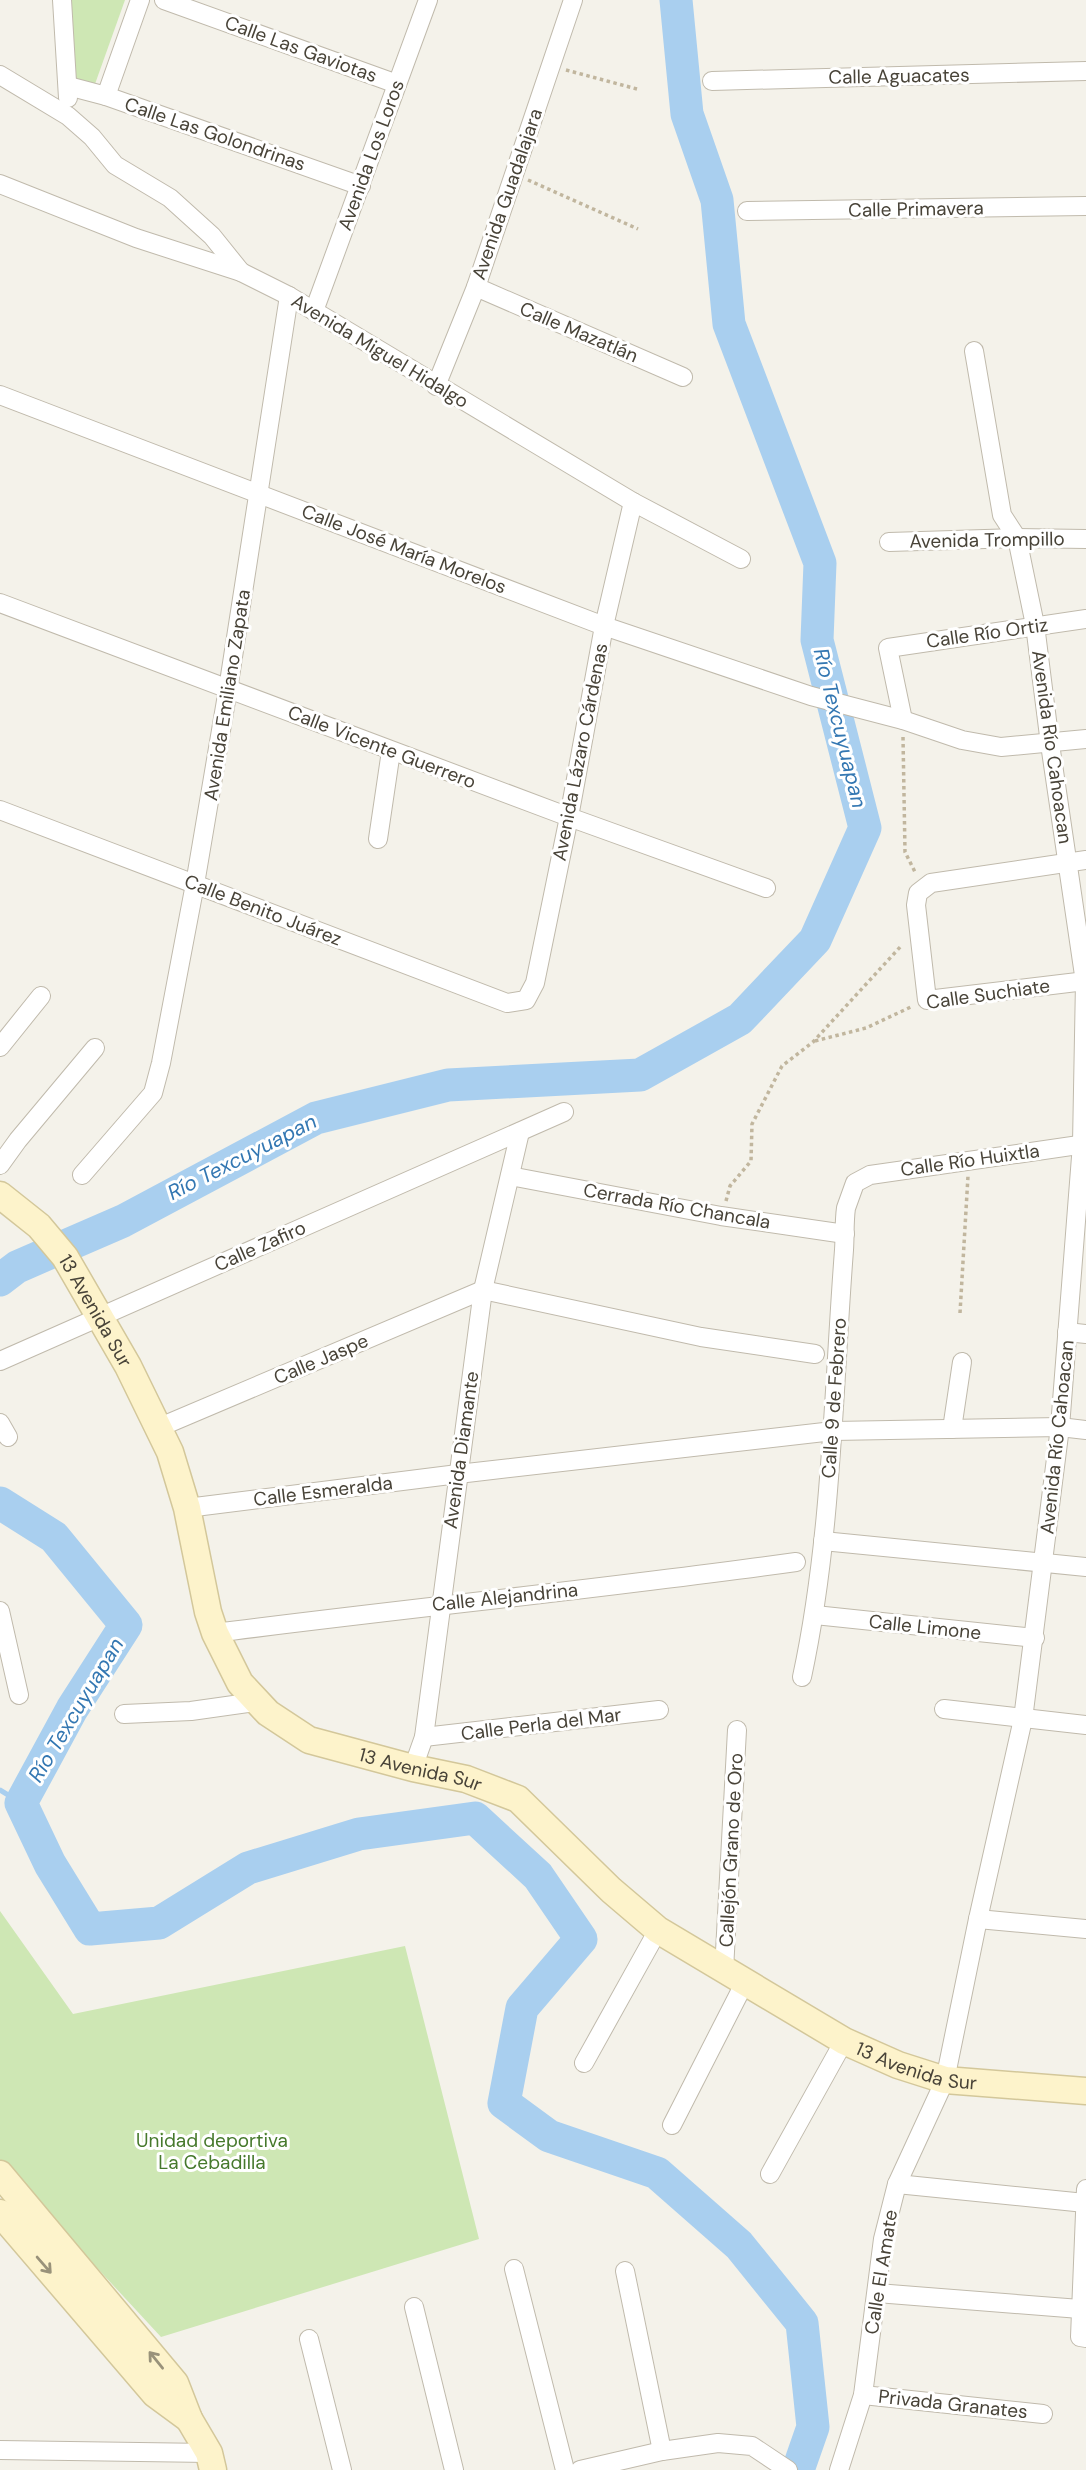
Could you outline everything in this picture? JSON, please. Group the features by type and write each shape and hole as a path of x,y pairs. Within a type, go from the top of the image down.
{"street":[{"path":"62,0 68,116"},
{"path":"106,96 139,0"},
{"name":"Calle Las Gaviotas","path":"164,0 397,84"},
{"name":"Avenida Los Loros","path":"314,311 428,0"},
{"name":"Avenida Guadalajara","path":"436,386 475,287 573,0"},
{"name":"Calle Aguacates","path":"712,81 1086,71"},
{"path":"0,75 68,116 92,137 115,165 170,198 212,236 241,272"},
{"name":"Calle Las Golondrinas","path":"68,86 106,96 361,186"},
{"name":"Avenida Miguel Hidalgo","path":"0,184 136,238 241,272 289,296 633,502 741,559"},
{"name":"Calle Primavera","path":"747,211 1086,206"},
{"name":"Calle Mazatlán","path":"475,287 683,377"},
{"name":"Avenida Emiliano Zapata","path":"82,1175 153,1093 161,1063 228,689 289,296"},
{"name":"Avenida Río Cahoacan","path":"945,2080 1023,1719 1045,1563 1060,1427 1081,1223 1084,1144 1086,981 1077,861 1050,744 1035,625 1017,538 1002,514 974,351"},
{"name":"Calle José María Morelos","path":"0,395 604,626 811,696 903,720 962,740 1001,747 1086,739"},
{"name":"Avenida Lázaro Cárdenas","path":"526,1000 535,983 604,626 633,502"},
{"name":"Avenida Trompillo","path":"889,542 1086,539"},
{"name":"Calle Vicente Guerrero","path":"0,603 569,817 766,887"},
{"name":"Calle Río Ortiz","path":"903,720 888,648 1086,619"},
{"path":"378,839 391,751"},
{"name":"Calle Benito Juárez","path":"0,810 507,1003 526,1000"},
{"path":"927,1000 918,927 918,893 932,883 1077,861"},
{"name":"Calle Suchiate","path":"927,1000 1086,981"},
{"path":"0,1047 41,996"},
{"path":"0,1165 95,1048"},
{"name":"Calle Zafiro","path":"0,1361 564,1112"},
{"name":"Avenida Diamante","path":"413,1768 424,1737 483,1290 520,1132"},
{"name":"Calle Río Huixtla","path":"855,1182 870,1175 1084,1144"},
{"name":"Cerrada Río Chancala","path":"510,1176 721,1216 845,1234"},
{"name":"Calle 9 de Febrero","path":"802,1677 815,1615 823,1541 846,1208 855,1182"},
{"name":"13 Avenida Sur","path":"0,1195 39,1226 65,1257 160,1427 187,1508 208,1612 215,1633 240,1683 255,1702 309,1740 413,1768 466,1779 518,1799 611,1890 657,1930 844,2041 898,2065 945,2080 1086,2091"},
{"path":"483,1290 701,1337 815,1354"},
{"name":"Calle Jaspe","path":"160,1427 483,1290"},
{"path":"1068,1332 1086,1334"},
{"path":"952,1429 962,1362"},
{"name":"Calle Esmeralda","path":"187,1508 832,1431 1060,1427 1086,1430"},
{"path":"823,1541 1086,1567"},
{"name":"Calle Alejandrina","path":"215,1633 796,1562"},
{"path":"0,1611 19,1695"},
{"name":"Calle Limone","path":"815,1615 1035,1638"},
{"path":"124,1714 191,1711 255,1702"},
{"path":"944,1709 1086,1725"},
{"name":"Calle Perla del Mar","path":"424,1737 659,1710"},
{"name":"Callejón Grano de Oro","path":"735,1976 737,1730"},
{"path":"978,1919 1086,1929"},
{"path":"584,2063 657,1930"},
{"path":"672,2125 735,1976"},
{"path":"770,2174 844,2041"},
{"name":"Calle El Amate","path":"839,2470 863,2395 883,2239 897,2184 945,2080"},
{"path":"0,2174 175,2383 211,2462 0,2451"},
{"path":"897,2184 1085,2196 1080,2309 1083,2337"},
{"path":"4,2225 155,2394 190,2419"},
{"path":"514,2269 565,2470"},
{"path":"625,2271 662,2451"},
{"path":"877,2293 1080,2309"},
{"path":"414,2307 454,2470"},
{"path":"309,2339 342,2470"},
{"name":"Privada Granates","path":"863,2395 1043,2414"},
{"path":"580,2470 662,2451 718,2443 752,2446 788,2470"}],"path":[{"path":"550,66 637,89"},
{"path":"514,173 638,229"},
{"path":"903,720 905,852 918,877 918,893"},
{"path":"721,1216 730,1186 751,1161 752,1124 782,1066 813,1042 918,927"},
{"name":"Calle Suchiate","path":"813,1042 866,1028 927,1000"},
{"path":"960,1313 969,1160"}],"green space":[{"path":"71,0 125,0 95,84 76,81"},
{"name":"Unidad deportiva La Cebadilla","path":"0,1911 73,2014 405,1946 479,2239 161,2337 0,2163"}],"waterway":[{"name":"Río Texcuyuapan","path":"0,1280 17,1267 123,1221 316,1118 448,1085 640,1075 740,1019 815,940 865,828 817,640 820,563 729,324 717,200 687,114 676,0"},
{"name":"Río Texcuyuapan","path":"0,1503 54,1537 126,1625 72,1709 21,1803 50,1864 90,1929 159,1923 248,1868 359,1834 475,1818 538,1876 581,1939 522,2008 504,2103 549,2136 657,2173 739,2245 802,2323 813,2427 798,2470"},
{"path":"0,1790 21,1803"}]}
